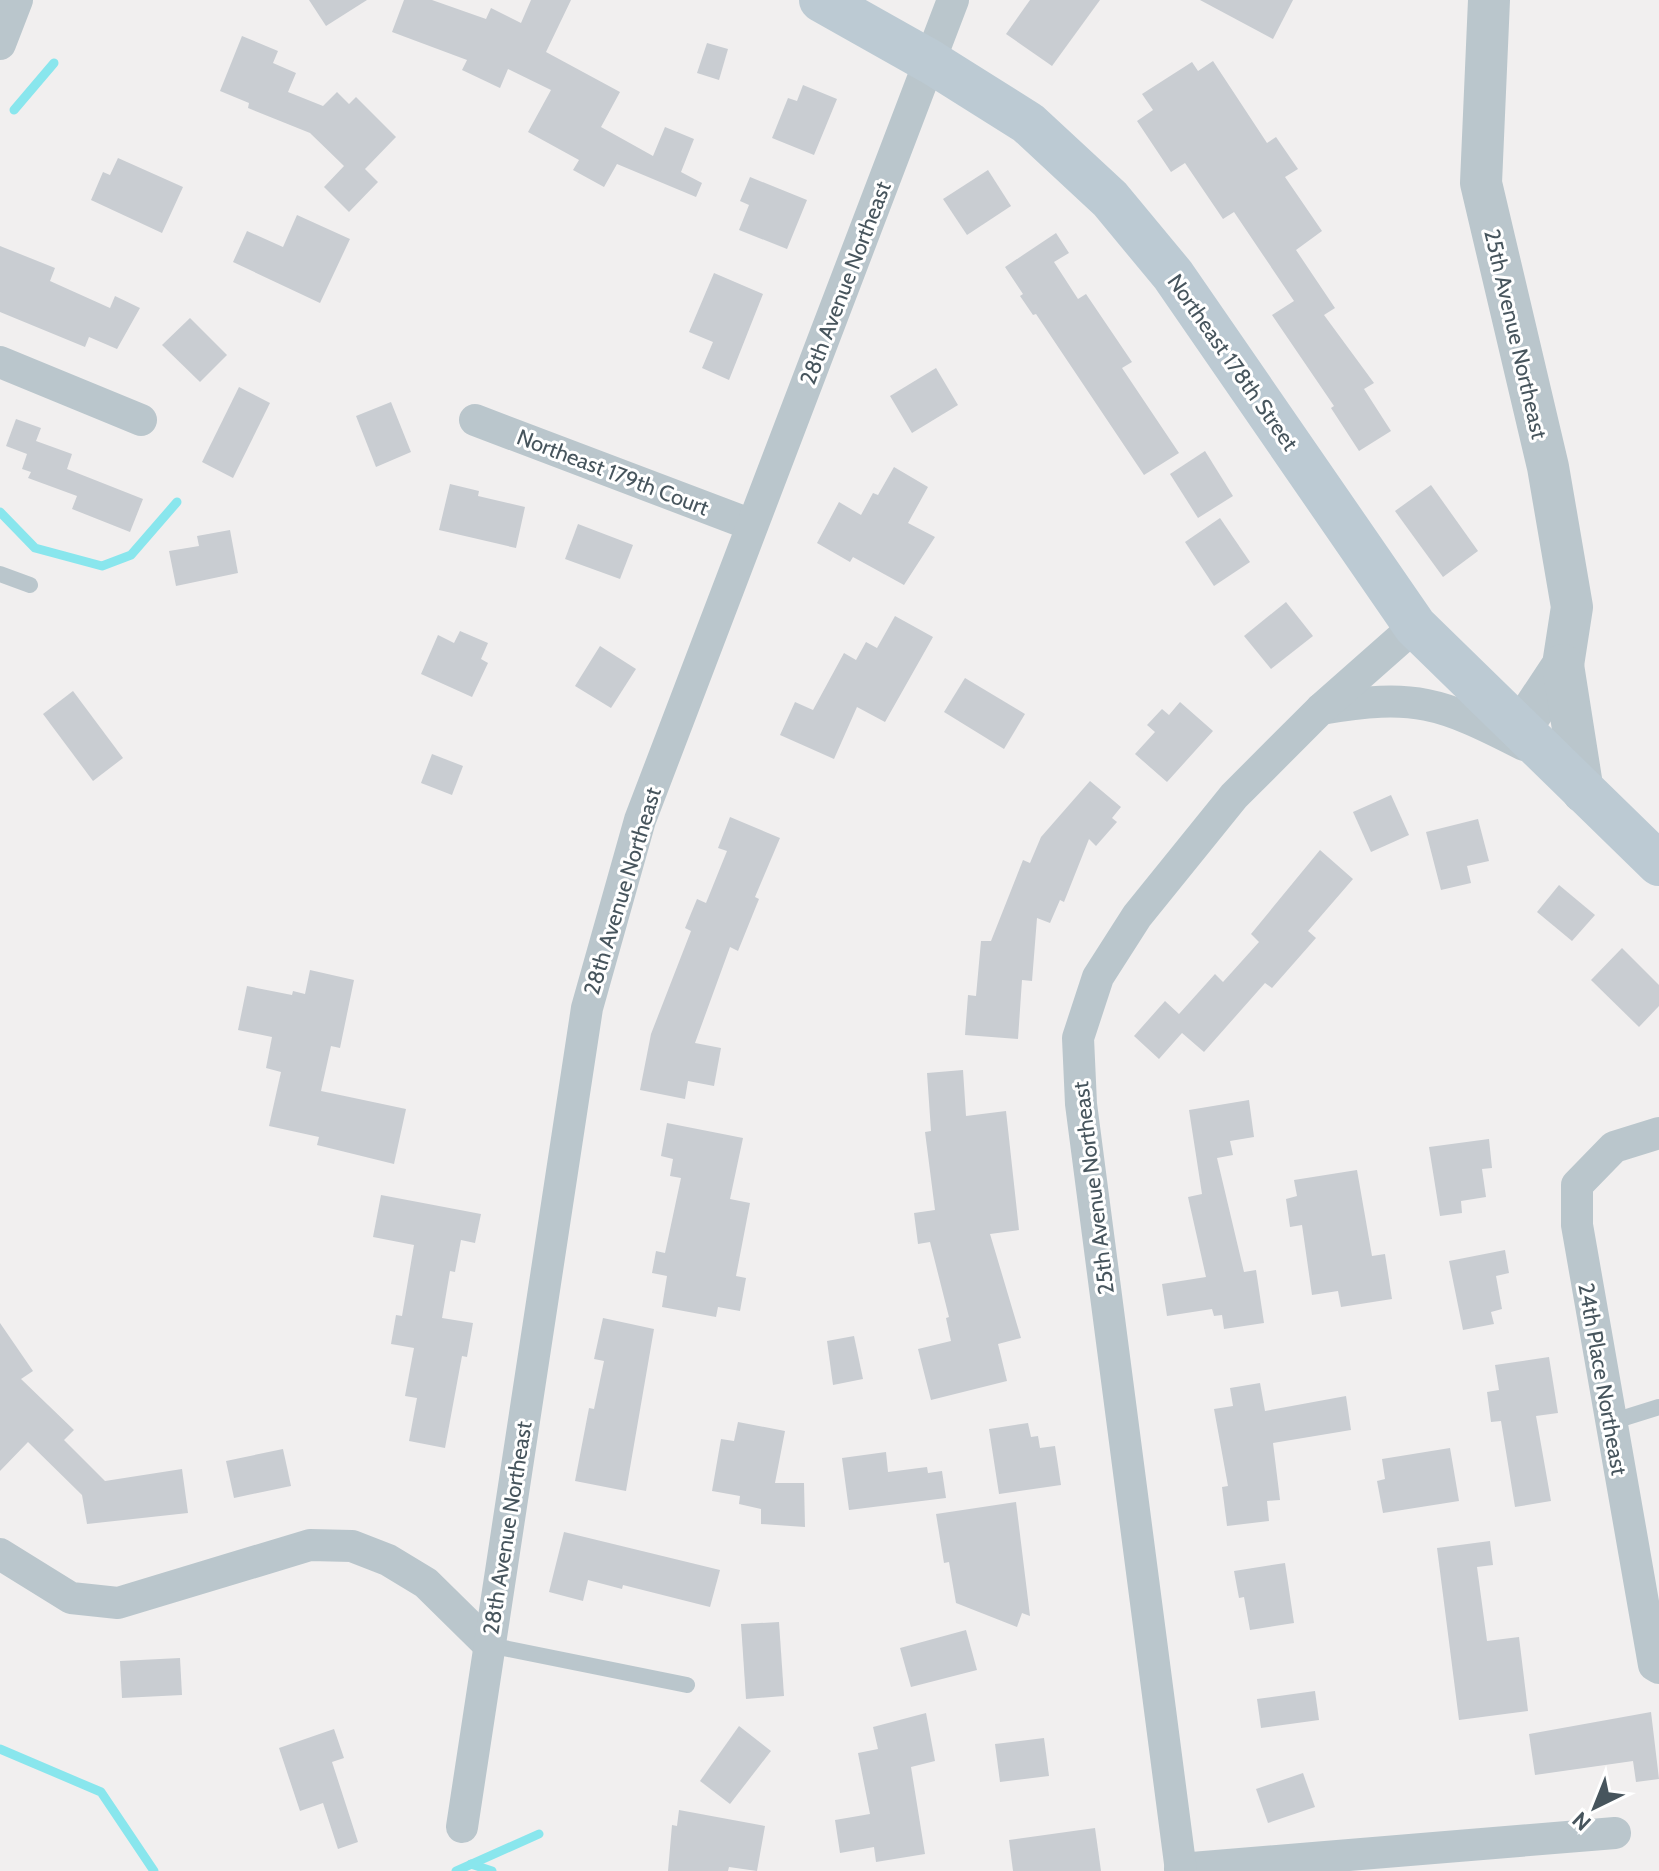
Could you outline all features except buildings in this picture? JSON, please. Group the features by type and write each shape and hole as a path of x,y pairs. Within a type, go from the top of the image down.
{"main road":[{"name":"Northeast 178th Street","path":"821,0 931,62 1028,123 1110,199 1173,275 1415,626 1659,864"}],"street":[{"path":"0,44 17,0"},
{"name":"28th Avenue Northeast","path":"462,1827 587,1008 640,820 953,0"},
{"name":"25th Avenue Northeast","path":"1489,0 1481,183 1548,467 1572,607 1563,665 1534,744"},
{"path":"0,362 141,420"},
{"name":"Northeast 179th Court","path":"475,420 752,525"},
{"name":"25th Avenue Northeast","path":"1180,1870 1081,1104 1078,1038 1098,977 1137,916 1234,796 1321,709 1415,626"},
{"name":"25th Avenue Northeast","path":"1563,665 1583,792"},
{"path":"1321,709 1380,699 1428,702 1534,744"},
{"name":"24th Place Northeast","path":"1659,1133 1614,1147 1577,1185 1577,1225 1611,1422 1648,1564 1654,1665 1659,1668"},
{"path":"0,1554 71,1598 118,1603 310,1545 352,1546 388,1560 426,1583 489,1645"},
{"path":"1180,1870 1615,1833"}],"lane":[{"path":"0,574 30,585"},
{"path":"1611,1422 1659,1407"},
{"path":"489,1645 687,1685"}],"waterway":[{"path":"14,110 54,63"},
{"path":"0,512 35,548 102,566 131,555 177,502"},
{"path":"0,1749 101,1792 154,1871"},
{"path":"456,1871 539,1834"},
{"path":"471,1864 492,1871"}]}
